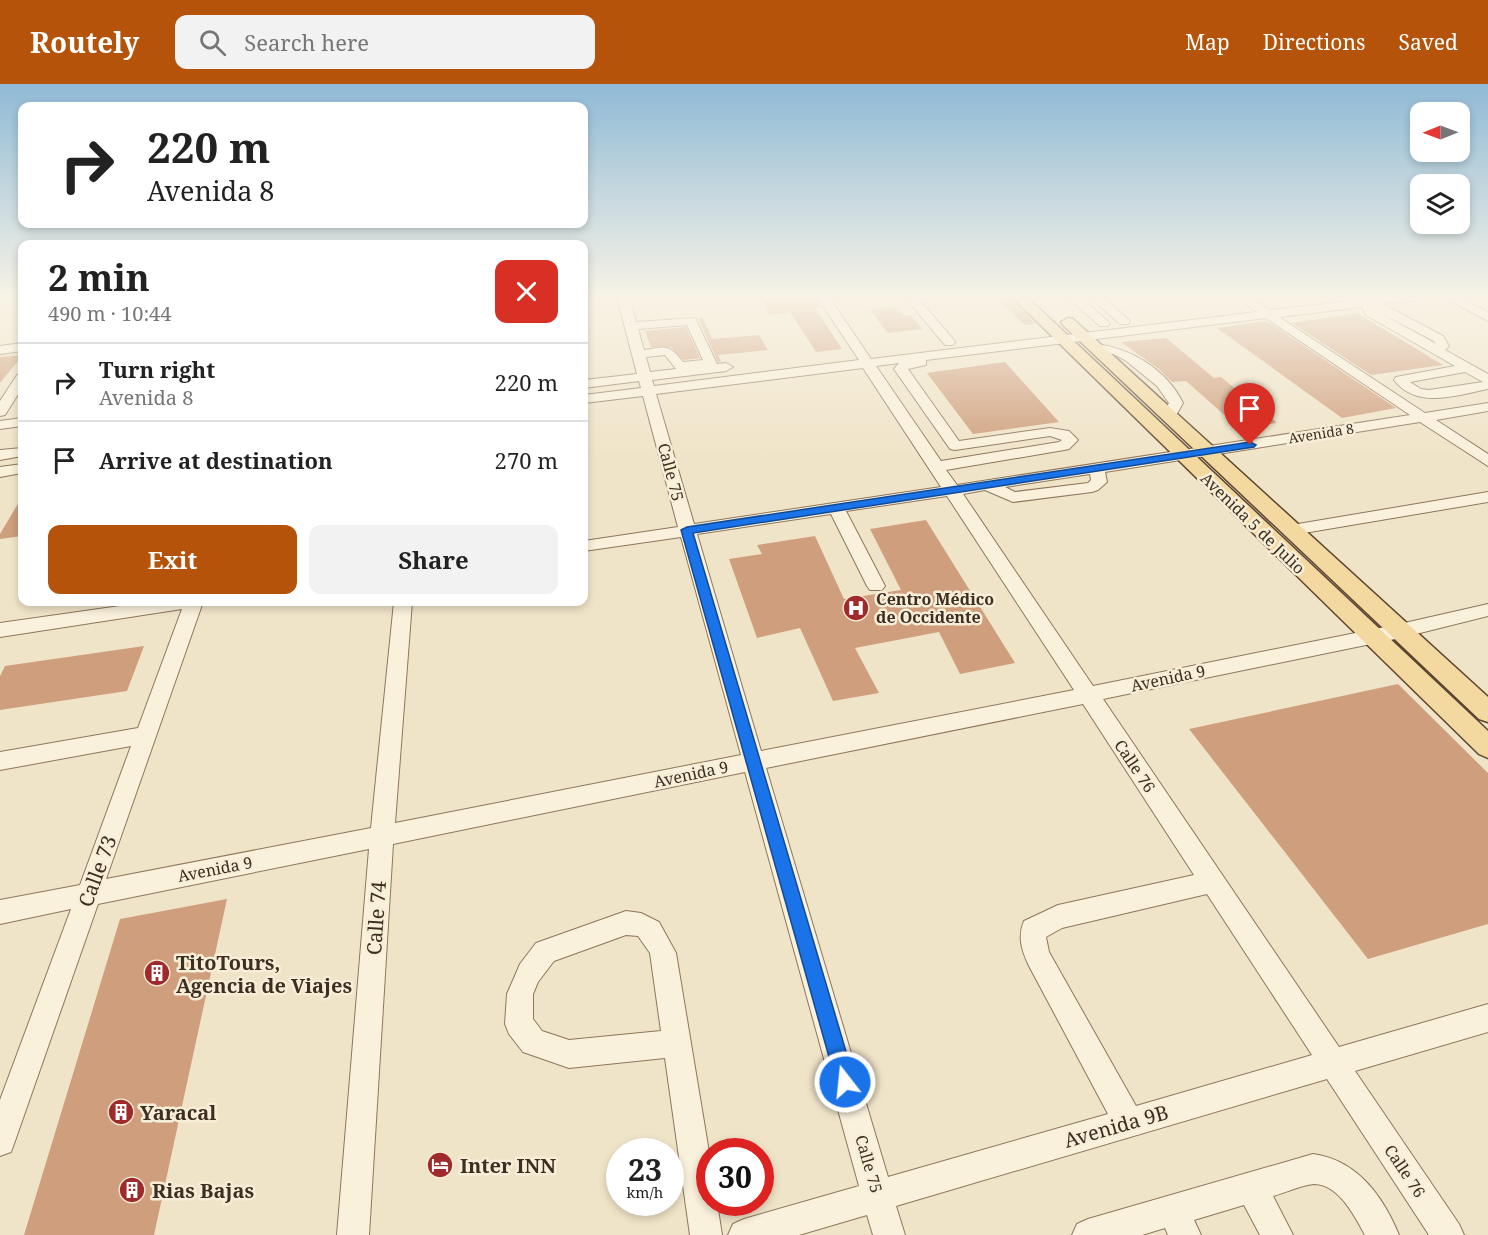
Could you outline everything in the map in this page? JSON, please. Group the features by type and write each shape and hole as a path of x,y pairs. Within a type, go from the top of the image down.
{"main road":[{"name":"Avenida 5 de Julio","path":"1086,351 1182,456 1488,747"},
{"name":"Avenida 5 de Julio","path":"1091,351 1169,416 1488,712"}],"street":[{"name":"Calle 75","path":"638,351 687,530 889,1235"},
{"path":"639,354 668,351 682,367 708,364 711,361 706,351"},
{"name":"Calle 76","path":"857,351 1448,1235"},
{"path":"862,358 902,351"},
{"path":"588,384 648,383 862,358 948,351"},
{"path":"968,461 901,369 908,364 987,355 991,351"},
{"path":"1323,351 1488,461"},
{"path":"1439,351 1488,379"},
{"path":"1468,368 1401,380 1416,392 1430,394 1488,385"},
{"path":"0,412 5,397 18,382"},
{"path":"588,398 648,383"},
{"name":"Avenida 8","path":"950,489 984,484 1013,497 1087,488 1099,482 1097,468 1488,407"},
{"path":"0,425 18,423"},
{"path":"936,467 1064,446 1071,440 1064,434 1055,432 956,446"},
{"path":"0,455 18,453"},
{"path":"0,472 18,470"},
{"path":"588,545 950,489"},
{"path":"1292,530 1488,497"},
{"path":"836,507 876,586"},
{"path":"0,630 160,606"},
{"name":"Calle 73","path":"0,1141 193,606"},
{"name":"Calle 74","path":"353,1235 382,837 403,606"},
{"name":"Avenida 9","path":"0,912 1087,695 1400,631 1488,610"},
{"path":"0,761 146,735"},
{"path":"1129,1122 1038,957 1033,942 1033,930 1058,917 1212,882"},
{"path":"676,1043 569,1054 533,1042 519,1024 520,994 530,973 545,952 626,923 640,923 649,928 663,953 706,1235"},
{"name":"Avenida 9B","path":"744,1235 1488,1018"},
{"path":"1088,1235 1179,1222 1251,1187 1313,1169 1324,1169 1337,1174 1348,1183 1383,1235"},
{"path":"1251,1187 1277,1235"}],"building":[{"path":"675,351 697,351 700,358 684,360"},
{"path":"713,351 761,351 718,355 721,361 718,362"},
{"path":"1133,351 1181,351 1214,378 1221,377 1277,423 1239,428 1186,381 1172,382 1159,369"},
{"path":"1249,351 1311,351 1396,408 1342,418"},
{"path":"1334,351 1419,351 1443,365 1371,375"},
{"path":"18,355 18,361 0,383 0,357"},
{"path":"1005,362 1059,422 973,434 927,373"},
{"path":"18,504 18,537 0,539 0,534"},
{"name":"Centro Médico de Occidente","path":"926,520 1015,663 960,674 939,632 855,648 879,693 833,701 800,628 757,638 729,559 762,554 757,545 815,536 844,599 901,590 870,529"},
{"path":"144,646 127,691 0,710 0,676 5,666"},
{"path":"1398,684 1488,773 1488,924 1368,959 1189,729"},
{"path":"227,899 154,1235 24,1235 120,919"}],"place":[{"name":"Centro Médico de Occidente","path":"856,608"},
{"name":"TitoTours, Agencia de Viajes","path":"157,973"},
{"name":"Yaracal","path":"121,1112"},
{"name":"Inter INN","path":"440,1165"},
{"name":"Rias Bajas","path":"132,1190"}],"route":[{"path":"845,1082 687,530 1250,445"}]}
